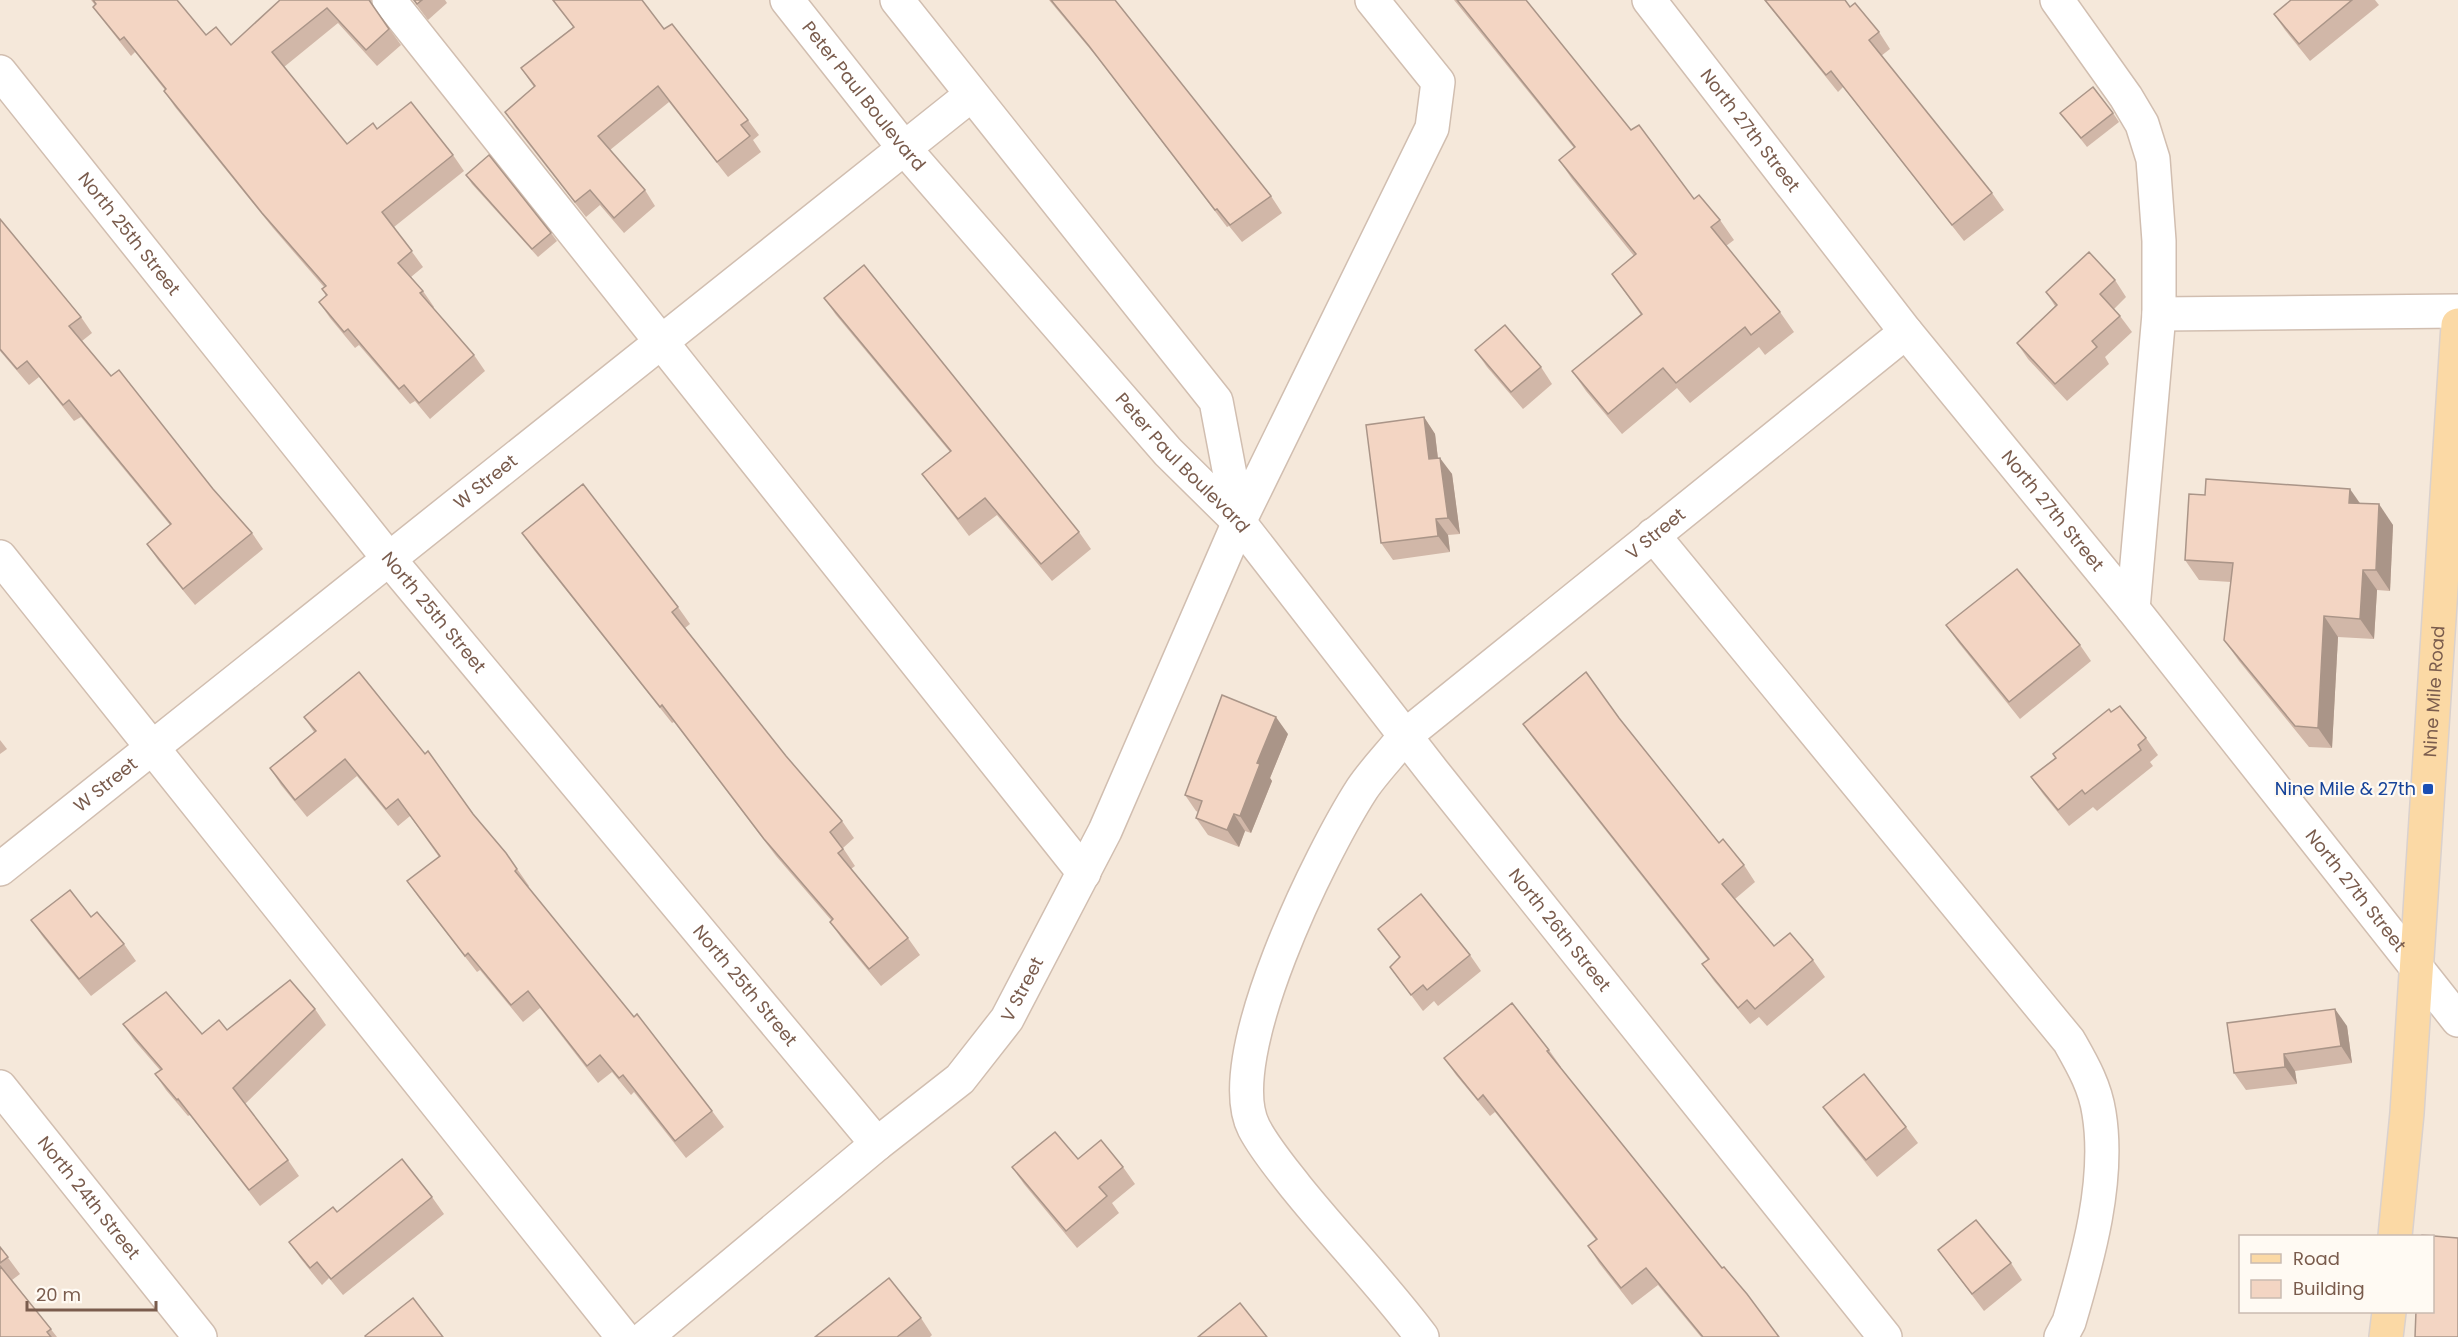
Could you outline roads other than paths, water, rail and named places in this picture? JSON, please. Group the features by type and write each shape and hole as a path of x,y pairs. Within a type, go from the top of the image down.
{"main road":[{"name":"Nine Mile Road","path":"2396,1235 2417,969 2458,324"},
{"path":"2386,1337 2388,1313"}],"street":[{"path":"389,0 1084,873"},
{"name":"Peter Paul Boulevard","path":"787,0 904,148 1168,452 1239,522"},
{"name":"Peter Paul Boulevard","path":"897,0 1216,401 1239,522"},
{"name":"V Street","path":"646,1337 877,1144 960,1078 1007,1019 1110,821 1239,522 1431,128 1438,82 1372,0"},
{"name":"North 27th Street","path":"1649,0 1906,332 2133,609 2458,1020"},
{"path":"2057,0 2126,97 2145,133 2153,159 2159,241 2159,314 2133,609"},
{"name":"North 25th Street","path":"0,72 388,559 877,1144"},
{"name":"W Street","path":"0,869 971,95"},
{"path":"2159,314 2458,311"},
{"name":"V Street","path":"1422,1337 1277,1163 1253,1126 1246,1098 1247,1065 1261,1011 1283,948 1312,881 1362,789 1405,736 1906,332"},
{"name":"North 26th Street","path":"1239,522 1405,736 1885,1337"},
{"path":"1653,535 2069,1041 2088,1075 2099,1113 2101,1167 2096,1222 2069,1322 2061,1337"},
{"path":"0,557 623,1337"},
{"name":"North 24th Street","path":"0,1087 200,1337"}],"place":[{"name":"Nine Mile & 27th","path":"2428,789"}]}
